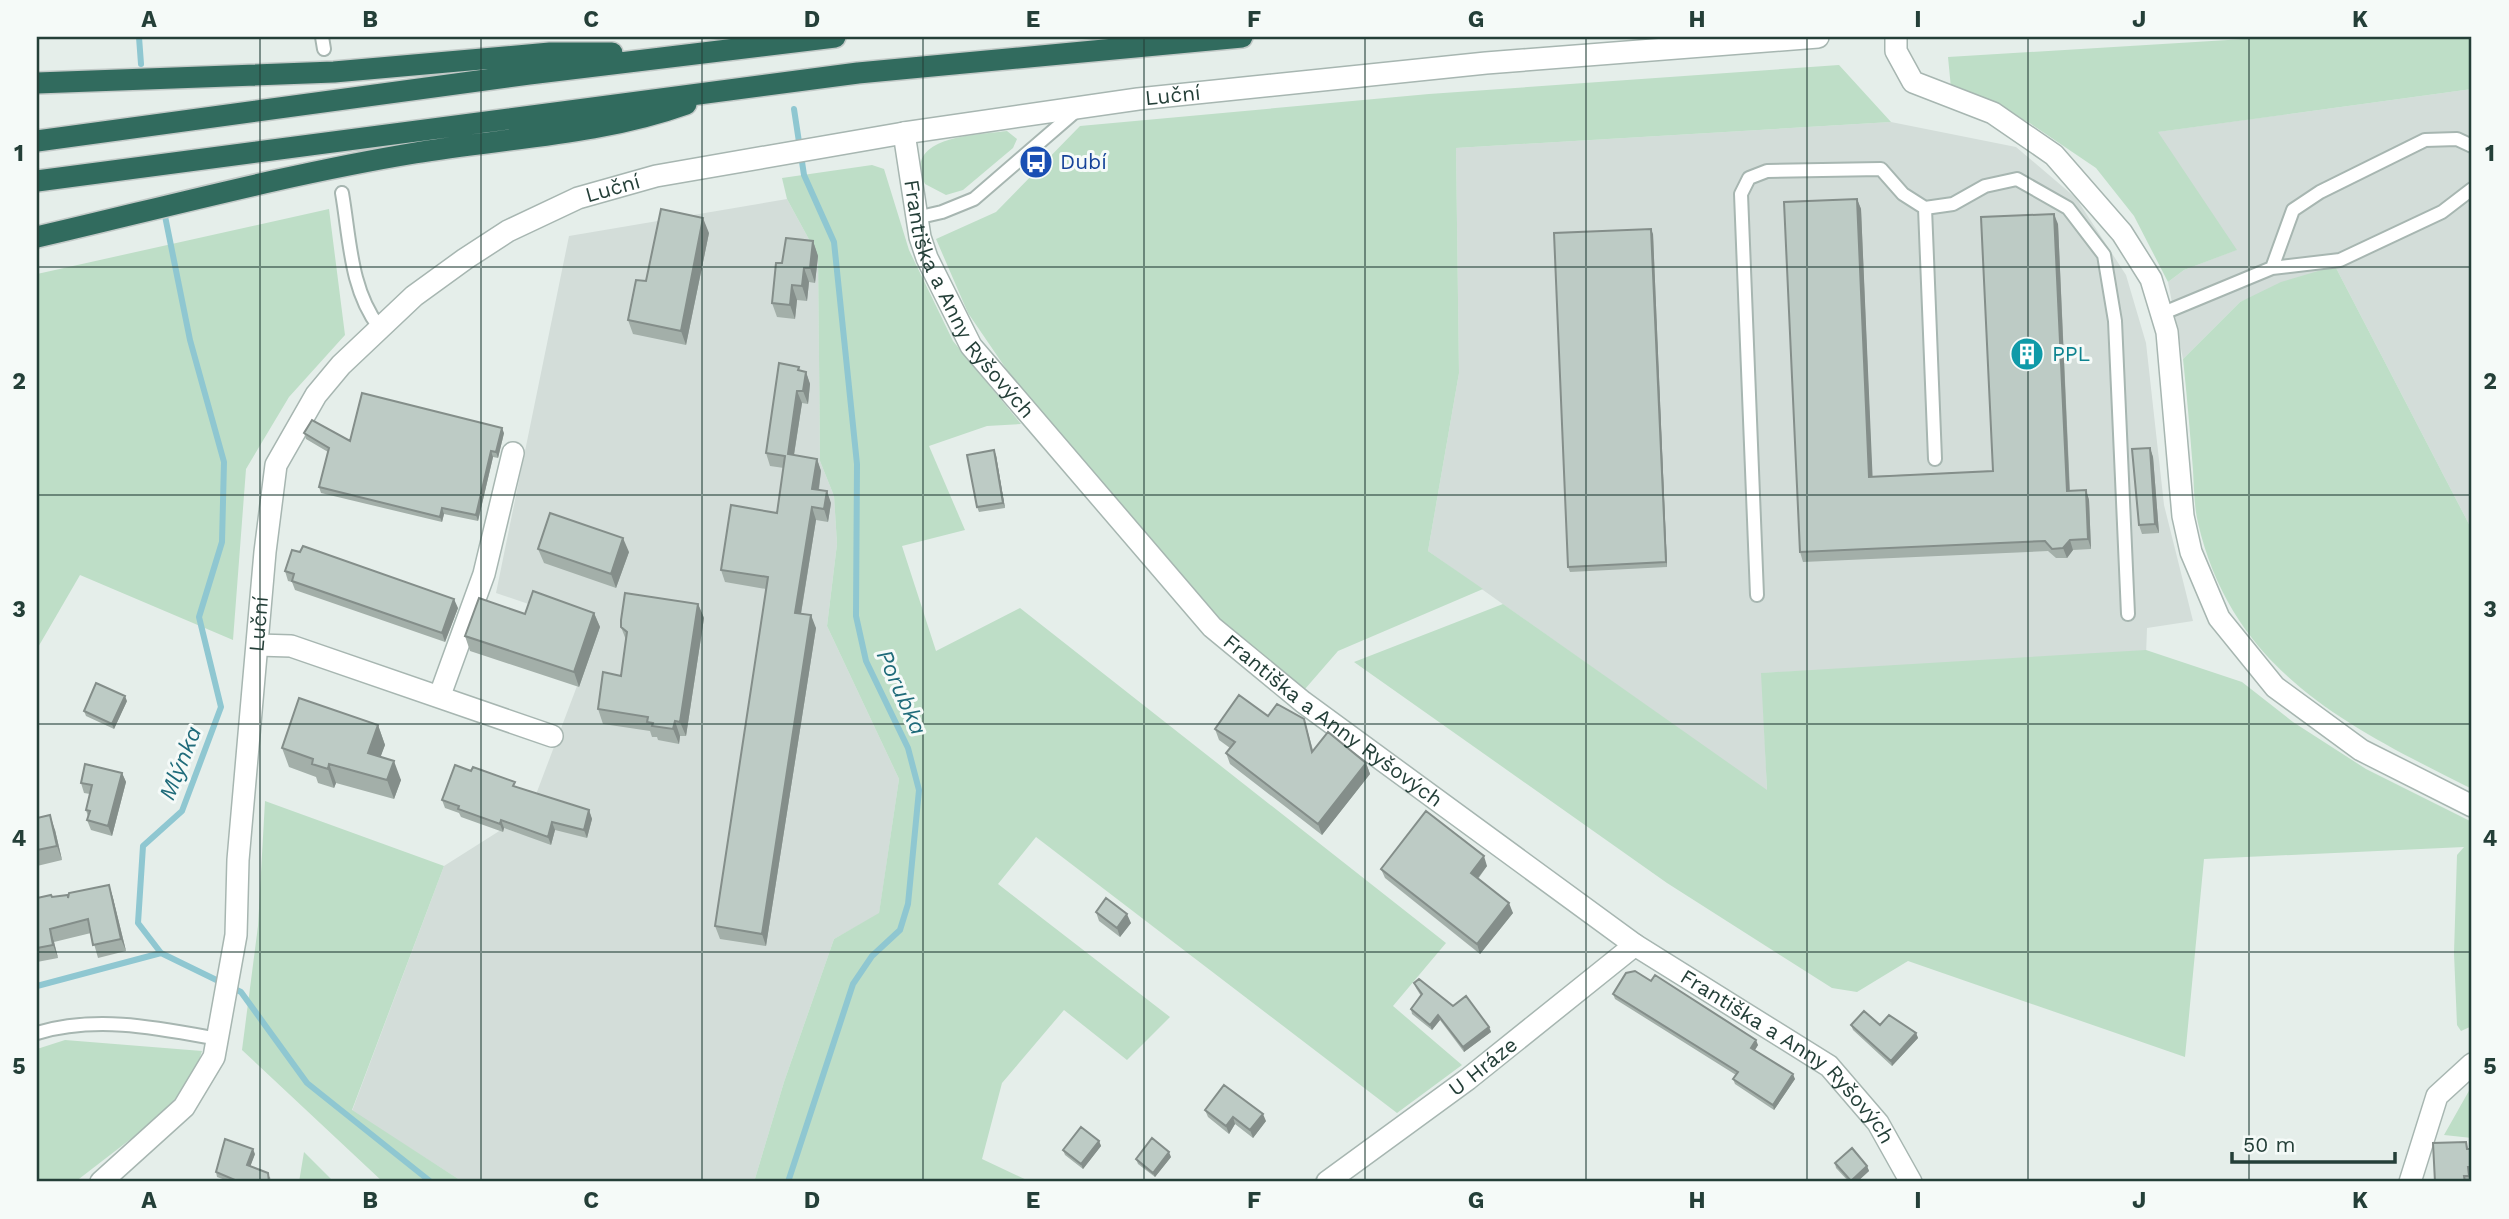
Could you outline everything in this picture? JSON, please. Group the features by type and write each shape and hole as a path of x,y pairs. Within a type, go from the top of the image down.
{"highway":[{"path":"37,141 835,37"},
{"path":"37,181 858,74 1242,37"},
{"path":"37,83 334,72 550,53 716,52"},
{"path":"37,237 302,175 414,153 639,121 721,92"}],"street":[{"name":"Luční","path":"101,1182 184,1107 204,1078 218,1039 236,935 238,860 265,552 276,465 316,395 379,327 414,296 508,231 578,198 656,176 904,133 1082,106 1486,63 1818,37"},
{"path":"1896,37 1896,51 1913,82 1993,113 2054,155 2122,233 2151,279 2167,332 2183,516 2196,563 2219,618 2275,687 2318,719 2361,750 2472,806"},
{"name":"Františka a Anny Ryšových","path":"904,133 916,218 927,258 971,346 1212,626 1303,702 1636,945 1829,1066 1878,1123 1911,1182"},
{"path":"440,695 484,574 513,453"},
{"path":"258,645 291,646 440,695 552,736"},
{"name":"U Hráze","path":"1327,1182 1468,1079 1636,945"},
{"path":"2410,1182 2437,1096 2472,1064"}],"lane":[{"path":"916,218 943,212 974,198 1082,106"},
{"path":"2272,268 2294,210 2320,192 2425,140 2457,139 2472,146"},
{"path":"1757,595 1741,194 1749,178 1767,171 1881,169 1903,194 1925,208 1953,204 1985,186 2017,178 2068,208 2104,254 2115,321 2128,614"},
{"path":"2161,314 2272,268 2340,260 2442,212 2472,189"},
{"path":"342,193 357,286 366,311 379,327"},
{"path":"1925,208 1935,459"},
{"path":"37,1033 65,1024 143,1025 218,1039"}],"shaded area":[{"path":"2472,89 2472,530 2335,266 2240,302 2183,359 2168,282 2184,270 2236,250 2157,132"},
{"path":"1891,122 2016,147 2076,198 2126,275 2146,343 2164,505 2193,621 2147,628 2146,656 1762,673 1767,791 1428,551 1459,373 1456,148"},
{"path":"787,199 818,256 820,461 834,496 837,544 827,626 899,779 879,914 834,939 784,1082 754,1182 463,1182 352,1111 444,866 504,828 521,834 599,628 496,593 569,236"}],"green space":[{"path":"2277,37 2472,37 2472,89 2158,132 2237,250 2184,270 2168,282 2134,216 2096,168 2028,122 1951,88 1948,57"},
{"path":"1839,65 1891,122 1456,148 1459,373 1428,551 1483,589 1338,651 1305,689 1207,611 1026,398 968,313 936,239 996,212 1080,126 1429,94"},
{"path":"1007,131 1017,139 1013,148 963,190 946,195 925,184 920,168 924,156 933,147 962,137"},
{"path":"872,165 884,169 909,250 953,341 1021,424 987,426 929,446 965,530 902,546 936,651 1020,608 1446,943 1393,1006 1462,1065 1397,1113 1036,837 998,884 1170,1017 1127,1060 1064,1010 1002,1083 982,1159 1031,1182 754,1182 784,1082 834,939 879,913 899,779 827,626 837,544 834,496 820,461 818,256 787,199 782,178"},
{"path":"329,209 345,335 289,397 246,469 233,640 80,575 37,649 37,274"},
{"path":"2335,266 2472,530 2472,789 2381,742 2340,716 2301,688 2267,656 2238,619 2215,575 2198,523 2183,359 2240,302 2281,282"},
{"path":"1503,604 1767,790 1761,673 2146,650 2242,682 2293,722 2366,769 2472,822 2472,1026 2461,1031 2457,1025 2454,953 2457,855 2464,847 2204,859 2185,1057 1908,961 1857,992 1832,988 1667,883 1354,662"},
{"path":"265,801 444,866 352,1110 463,1182 383,1182 242,1050 258,926"},
{"path":"65,1040 202,1051 193,1079 158,1118 75,1182 37,1182 37,1049"},
{"path":"2472,1088 2472,1138 2444,1135 2470,1089"},
{"path":"304,1152 334,1182 299,1182"}],"building":[{"name":"PPL","path":"1857,199 1869,477 1993,471 1981,217 2054,214 2067,491 2086,490 2088,539 2070,540 2063,548 2052,549 2045,541 1800,552 1784,202"},
{"path":"661,209 703,218 681,331 628,320 636,280 646,281"},
{"path":"1651,229 1666,562 1568,567 1554,233"},
{"path":"786,238 813,241 810,268 804,268 802,286 792,285 790,305 772,303 776,263 782,263"},
{"path":"779,363 799,367 798,370 806,372 803,391 797,391 788,454 817,459 812,489 827,491 824,509 812,507 795,613 811,615 762,934 715,926 768,577 721,570 731,505 777,513 785,456 766,453"},
{"path":"362,393 502,428 496,452 491,451 476,515 442,508 440,517 319,487 329,448 304,433 312,420 350,441"},
{"path":"2150,448 2155,524 2139,525 2132,449"},
{"path":"994,450 1003,503 977,507 967,455"},
{"path":"550,513 623,538 611,574 538,549"},
{"path":"303,546 454,599 442,633 292,581 294,574 285,571 292,550 300,552"},
{"path":"533,591 594,613 574,672 465,636 479,598 525,614"},
{"path":"625,593 698,604 680,722 675,721 673,729 652,726 653,723 647,722 648,717 598,709 603,672 621,676 627,632 621,627"},
{"path":"96,683 125,696 112,724 84,711"},
{"path":"1239,695 1268,716 1277,704 1304,719 1312,752 1328,732 1366,763 1318,824 1226,753 1235,742 1215,729"},
{"path":"299,698 378,725 368,753 394,761 387,780 329,764 328,769 312,764 313,759 282,748"},
{"path":"85,764 122,773 108,826 87,820 90,811 86,810 92,785 81,783"},
{"path":"455,765 471,771 473,767 515,782 513,786 589,810 584,830 552,822 548,837 501,820 500,824 458,809 459,806 442,800"},
{"path":"1426,811 1484,856 1471,873 1509,903 1477,944 1381,869"},
{"path":"50,815 57,846 37,850 37,818"},
{"path":"109,885 121,939 93,945 88,919 50,929 53,945 37,948 37,898 68,895 68,898 69,893"},
{"path":"1106,898 1127,914 1117,928 1096,912"},
{"path":"1635,971 1651,981 1655,975 1756,1040 1751,1048 1793,1074 1773,1105 1733,1079 1738,1072 1613,994 1626,973"},
{"path":"1419,979 1453,1006 1466,996 1489,1027 1463,1047 1438,1015 1430,1025 1411,1009 1422,994 1414,983"},
{"path":"1864,1011 1880,1025 1889,1015 1916,1033 1891,1061 1851,1025"},
{"path":"1224,1085 1263,1114 1250,1130 1233,1117 1226,1126 1205,1110"},
{"path":"1081,1127 1099,1141 1081,1164 1063,1150"},
{"path":"1152,1138 1169,1152 1153,1173 1136,1159"},
{"path":"225,1139 253,1149 247,1165 268,1173 269,1182 234,1182 235,1180 216,1172"},
{"path":"2466,1142 2467,1149 2472,1149 2472,1167 2468,1167 2469,1176 2464,1176 2465,1182 2435,1182 2433,1143"},
{"path":"1852,1148 1867,1166 1851,1181 1835,1163"}],"waterway":[{"name":"Mlýnka","path":"139,37 141,64"},
{"name":"Porubka","path":"788,1182 853,984 872,956 900,930 908,904 919,790 908,748 866,661 856,616 857,464 834,242 804,175 794,109"},
{"name":"Mlýnka","path":"165,216 190,340 224,462 222,542 199,617 221,707 182,811 143,846 138,923 161,953 241,992 307,1083 431,1182"},
{"path":"37,986 161,953"}],"place":[{"name":"Dubí","path":"1036,162"},
{"name":"PPL","path":"2027,354"}]}
